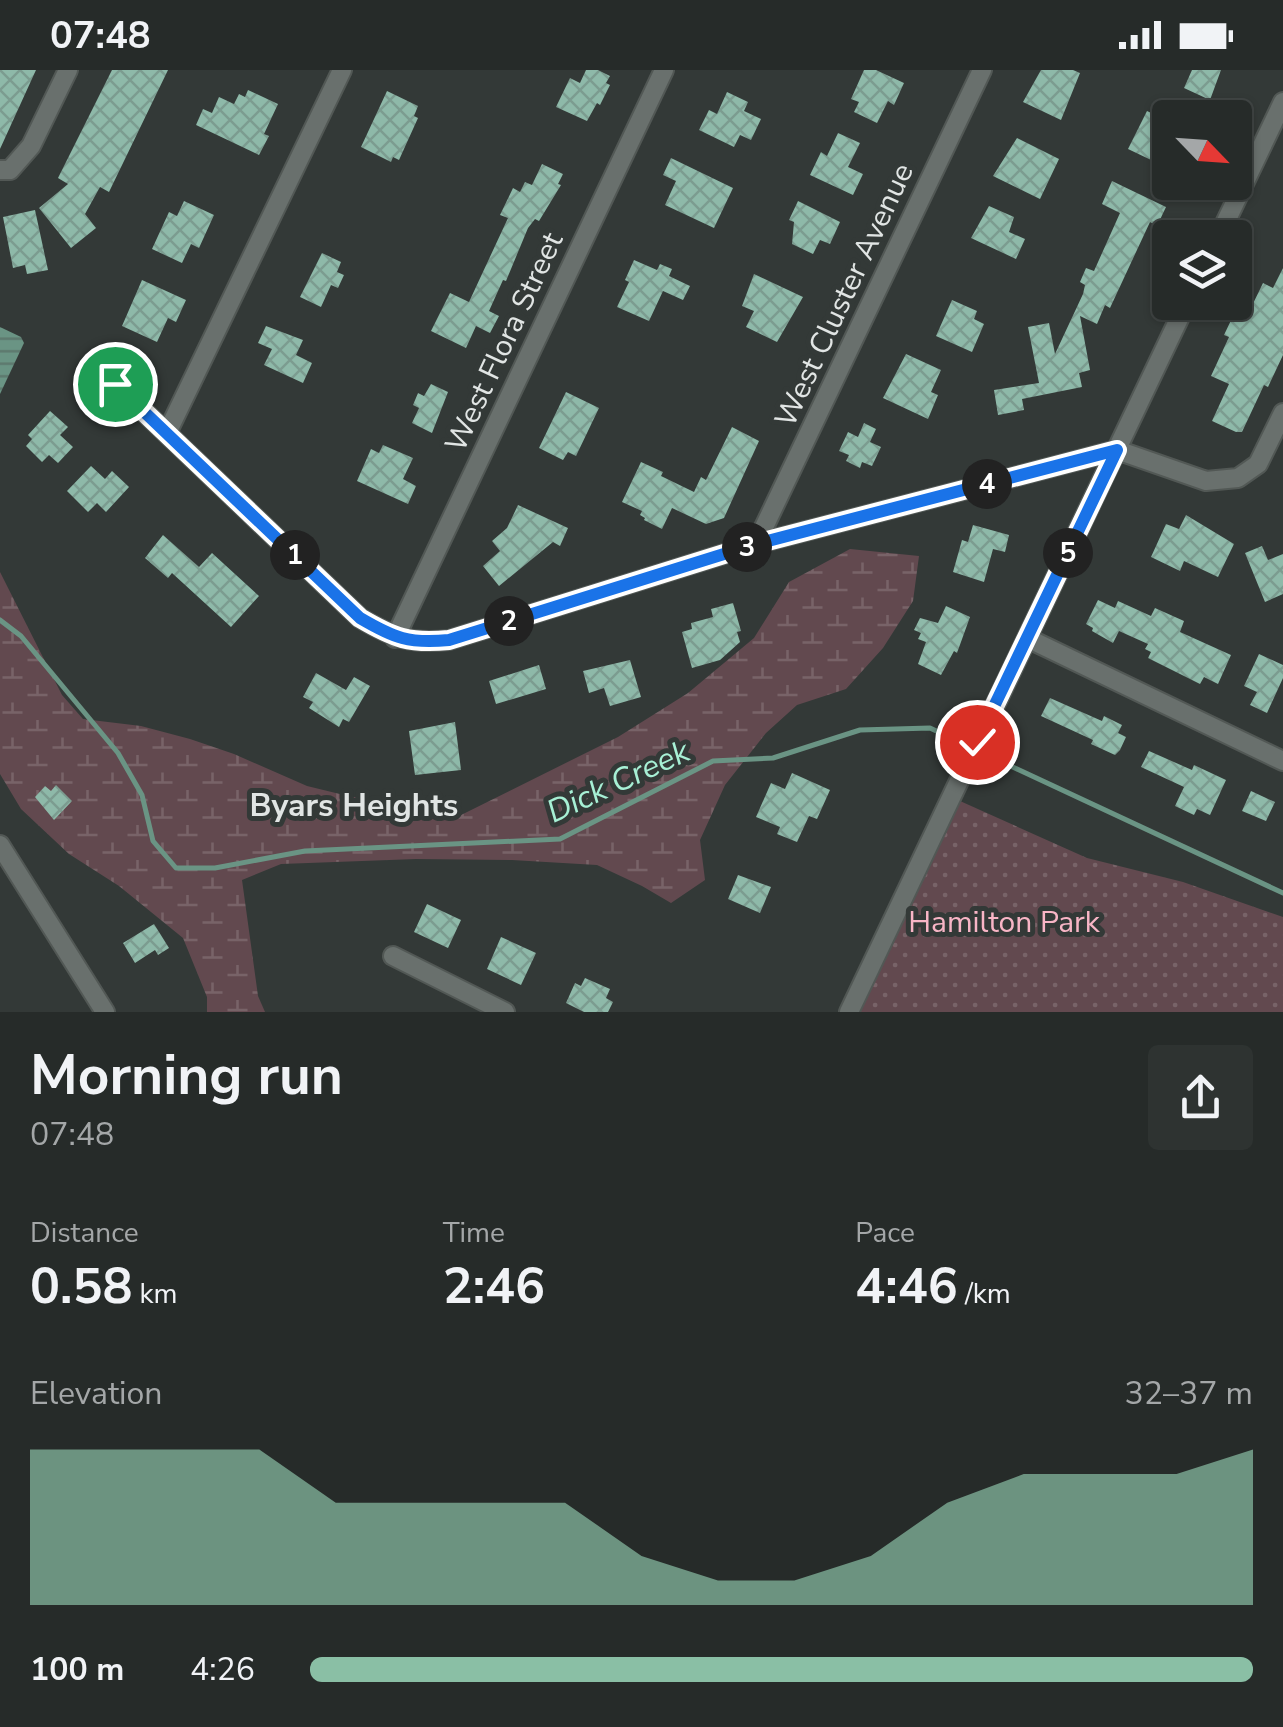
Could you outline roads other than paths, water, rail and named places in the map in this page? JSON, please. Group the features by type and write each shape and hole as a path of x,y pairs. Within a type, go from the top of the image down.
{"street":[{"path":"0,170 10,170 31,146 68,70"},
{"path":"167,432 342,70"},
{"name":"West Flora Street","path":"394,638 664,70"},
{"name":"West Cluster Avenue","path":"756,544 982,70"},
{"path":"1227,220 1283,102"},
{"path":"849,1012 1179,320"},
{"path":"115,384 360,618 394,638 422,643 449,640 756,544 1117,450 1206,481 1238,478 1258,464 1283,413"},
{"path":"1027,638 1283,761"},
{"path":"0,845 105,1012"},
{"path":"392,956 505,1012"}],"waterway":[{"name":"Dick Creek","path":"0,620 21,636 118,753 142,795 153,841 176,868 215,868 305,851 560,839 713,761 773,758 860,730 930,728 962,743"},
{"name":"Dick Creek","path":"987,755 1283,893"}],"district":[{"name":"Byars Heights","path":"354,805"}],"park label":[{"name":"Hamilton Park","path":"1004,922"}]}
